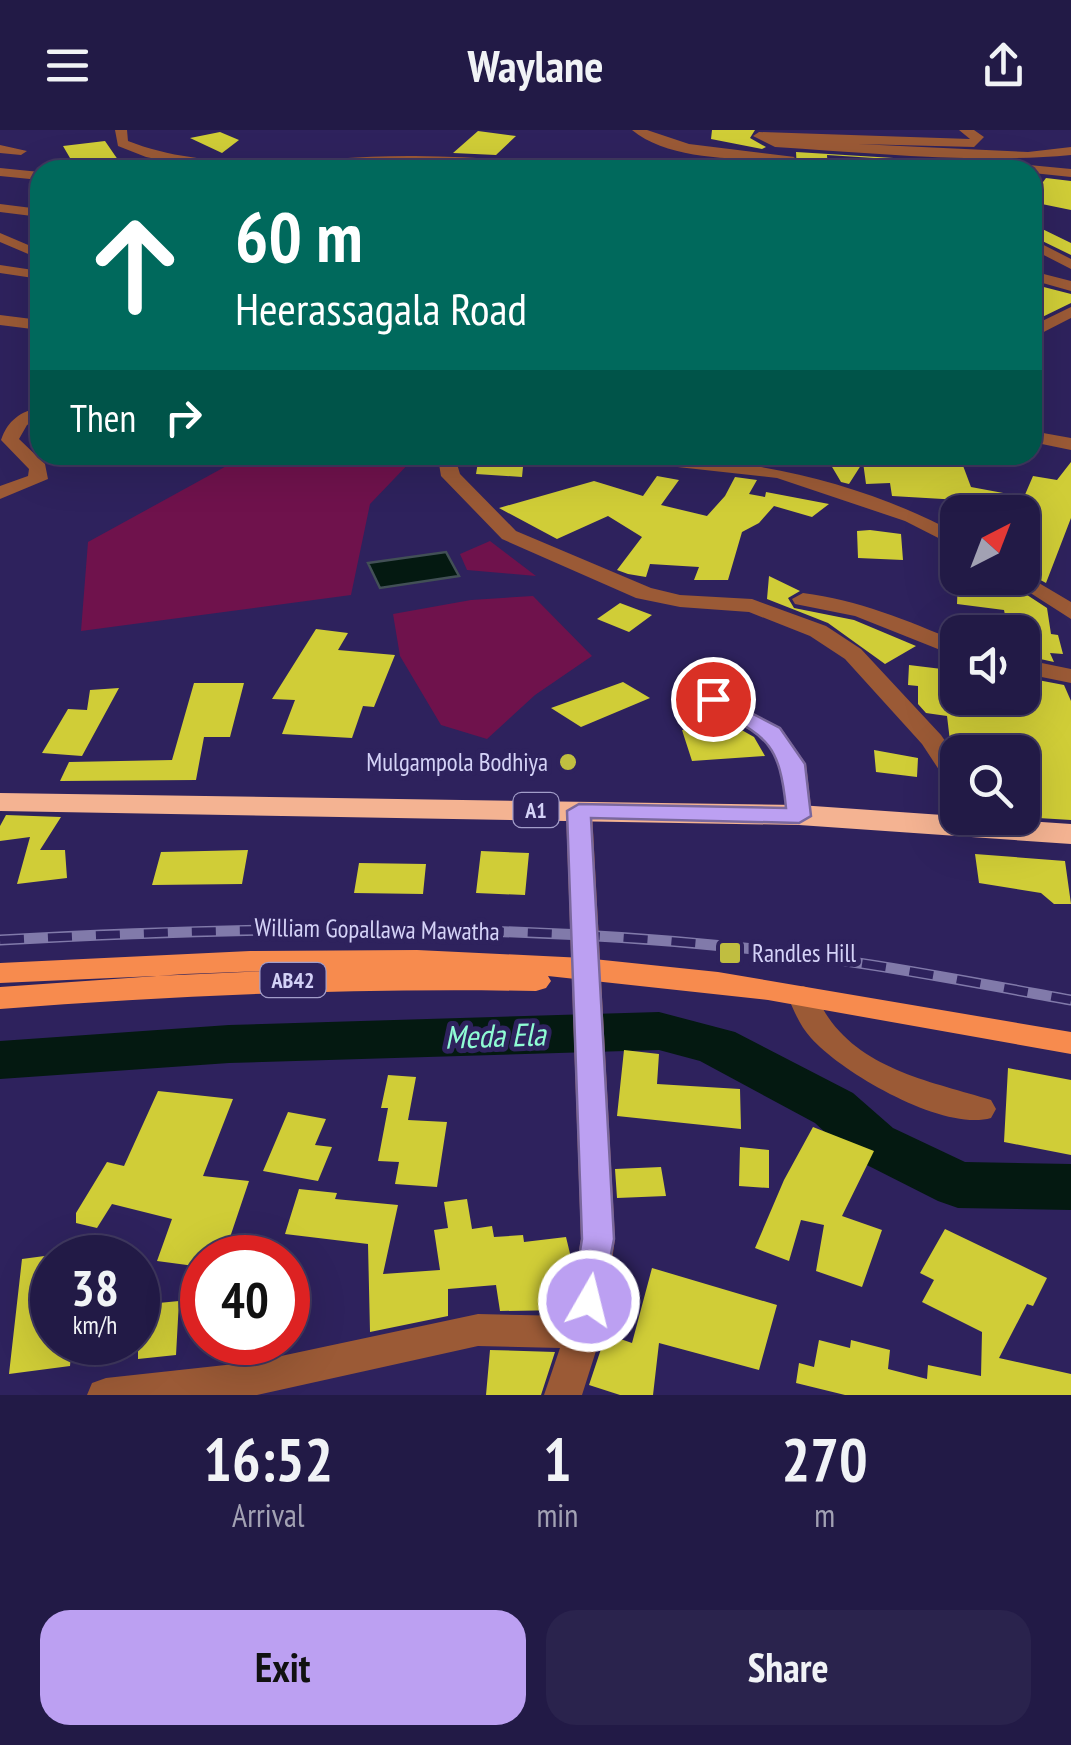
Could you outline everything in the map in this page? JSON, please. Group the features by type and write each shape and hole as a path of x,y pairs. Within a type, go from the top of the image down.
{"highway":[{"name":"A1","path":"0,802 940,821"},
{"name":"A1","path":"1040,831 1071,834"}],"main road":[{"name":"William Gopallawa Mawatha","path":"0,974 232,960 344,958 751,989 1071,1043"},
{"name":"William Gopallawa Mawatha","path":"0,998 185,984 586,975"}],"street":[{"path":"121,130 122,143 181,160"},
{"path":"638,130 657,140 697,147 856,160"},
{"path":"965,130 978,137 974,143 923,144 844,134 760,136 775,143 938,153 1071,151"},
{"path":"1052,136 1071,139"},
{"path":"0,150 21,151"},
{"path":"219,152 417,160"},
{"path":"1001,160 1024,154"},
{"path":"1042,170 1067,173"},
{"path":"0,172 30,175"},
{"path":"1042,176 1067,173"},
{"path":"0,208 30,212"},
{"path":"0,237 30,250"},
{"path":"1042,249 1071,265"},
{"path":"0,269 30,274"},
{"path":"1042,278 1071,286"},
{"path":"1042,328 1071,312"},
{"path":"0,320 30,324"},
{"path":"30,414 13,429 10,440 30,460"},
{"path":"1042,438 1071,444"},
{"path":"0,493 38,479 35,465"},
{"path":"448,465 452,476 509,535 644,593 752,606 818,631 854,654 940,752"},
{"path":"706,465 780,474 912,517 940,532"},
{"path":"1040,592 1071,612"},
{"path":"803,599 859,609 940,643"},
{"path":"1040,670 1071,676"},
{"path":"713,699 772,733 793,764 799,816"},
{"path":"564,1395 584,1332 598,1239 579,811"},
{"path":"803,997 819,1028 848,1054 927,1098 980,1109"},
{"path":"106,1395 253,1379 478,1330 584,1332"}],"shaded area":[{"path":"228,465 407,465 370,504 351,595 81,631 88,542"},
{"path":"490,541 536,576 467,570 460,554"},
{"path":"446,552 459,576 380,588 368,563"},
{"path":"533,596 592,656 535,695 487,739 441,725 400,656 393,614 471,600"}],"building":[{"path":"712,130 755,130 750,138 766,147 711,139"},
{"path":"478,131 516,136 496,155 453,153"},
{"path":"220,132 239,140 222,153 190,138"},
{"path":"105,141 118,160 71,160 63,146"},
{"path":"796,152 926,160 827,155 827,160 796,160"},
{"path":"1046,178 1071,181 1071,210 1042,204"},
{"path":"1042,229 1071,243 1071,255 1042,241"},
{"path":"1042,287 1071,294 1071,303 1042,317"},
{"path":"1071,462 1071,518 1046,583 1040,580 1040,495 1025,495 1033,476 1057,480"},
{"path":"478,465 523,465 522,477 476,474"},
{"path":"831,465 861,465 849,484 841,482"},
{"path":"863,465 963,465 971,487 1013,495 940,495 940,499 892,496 890,483 866,484"},
{"path":"657,476 679,480 661,505 707,516 735,477 757,480 749,494 765,497 766,492 829,504 812,517 774,506 759,523 742,532 728,580 694,580 699,567 650,564 646,577 617,570 642,537 608,516 557,539 499,508 594,481 643,496"},
{"path":"857,531 901,534 903,560 858,558"},
{"path":"769,576 800,591 788,598 794,608 854,620 916,646 885,664 828,623 767,599"},
{"path":"957,595 1027,595 1047,608 1051,634 1058,635 1063,654 1050,653 1054,662 1040,659 1040,615 1005,615 1004,610 957,604"},
{"path":"620,603 652,615 629,632 597,619"},
{"path":"316,629 348,633 338,650 395,655 374,707 363,706 352,738 282,734 295,700 272,699"},
{"path":"909,665 940,669 940,715 926,713 918,704 918,686 908,685"},
{"path":"1040,680 1064,685 1071,701 1071,820 1040,818 1040,735 949,735 947,716 940,715 1040,715"},
{"path":"623,682 650,698 581,727 551,708"},
{"path":"194,683 244,683 230,737 204,737 196,780 60,781 69,762 172,760"},
{"path":"119,688 82,756 42,753 68,709 87,710 90,690"},
{"path":"731,724 754,737 765,756 692,761 682,730"},
{"path":"874,750 918,758 917,777 876,772"},
{"path":"6,815 61,817 40,850 65,850 67,878 17,884 30,837 0,841 0,826"},
{"path":"248,850 242,884 152,885 161,852"},
{"path":"481,851 529,853 525,895 476,893"},
{"path":"975,854 1065,861 1071,904 1054,904 1041,893 979,883"},
{"path":"359,863 426,864 423,894 354,893"},
{"path":"624,1050 659,1054 657,1084 740,1089 741,1129 617,1116"},
{"path":"1008,1068 1071,1080 1071,1155 1004,1142"},
{"path":"388,1075 416,1077 408,1120 447,1122 437,1187 395,1184 399,1162 378,1161 388,1108 381,1108"},
{"path":"158,1091 233,1099 203,1176 249,1181 231,1235 180,1235 180,1264 160,1261 172,1219 112,1204 97,1228 76,1223 76,1213 107,1162 124,1166"},
{"path":"288,1112 326,1119 315,1145 332,1147 318,1181 263,1171"},
{"path":"813,1127 874,1151 842,1216 882,1230 862,1287 816,1271 824,1225 801,1220 789,1261 755,1248 784,1180"},
{"path":"740,1147 769,1150 769,1188 739,1186"},
{"path":"661,1167 666,1196 617,1198 615,1169"},
{"path":"299,1189 337,1193 335,1199 398,1205 383,1274 440,1270 434,1230 448,1228 444,1202 467,1199 472,1229 492,1226 494,1237 523,1235 524,1242 566,1237 573,1266 565,1310 500,1311 496,1285 448,1289 448,1316 370,1332 368,1244 285,1234"},
{"path":"945,1229 1047,1278 1033,1306 1027,1304 999,1358 1071,1374 1071,1395 845,1395 796,1383 799,1363 814,1367 819,1340 850,1348 851,1340 890,1350 888,1369 927,1379 928,1365 981,1376 982,1332 922,1302 934,1280 920,1273"},
{"path":"30,1258 30,1365 70,1366 9,1374 22,1259"},
{"path":"652,1268 777,1305 759,1370 659,1343 653,1395 620,1395 589,1385 606,1334 632,1343"},
{"path":"179,1301 176,1355 160,1357 160,1303"},
{"path":"490,1350 555,1352 541,1395 486,1395"}],"waterway":[{"name":"Meda Ela","path":"0,1060 229,1044 659,1031 716,1046 834,1108 873,1143 958,1185 1071,1187"}],"railway":[{"path":"0,940 367,929 642,939 903,970 1071,1000"}],"place":[{"name":"Mulgampola Bodhiya","path":"568,762"},
{"name":"Randles Hill","path":"730,953"}],"route":[{"path":"589,1301 598,1239 579,811 799,816 793,764 772,733 713,699"}]}
